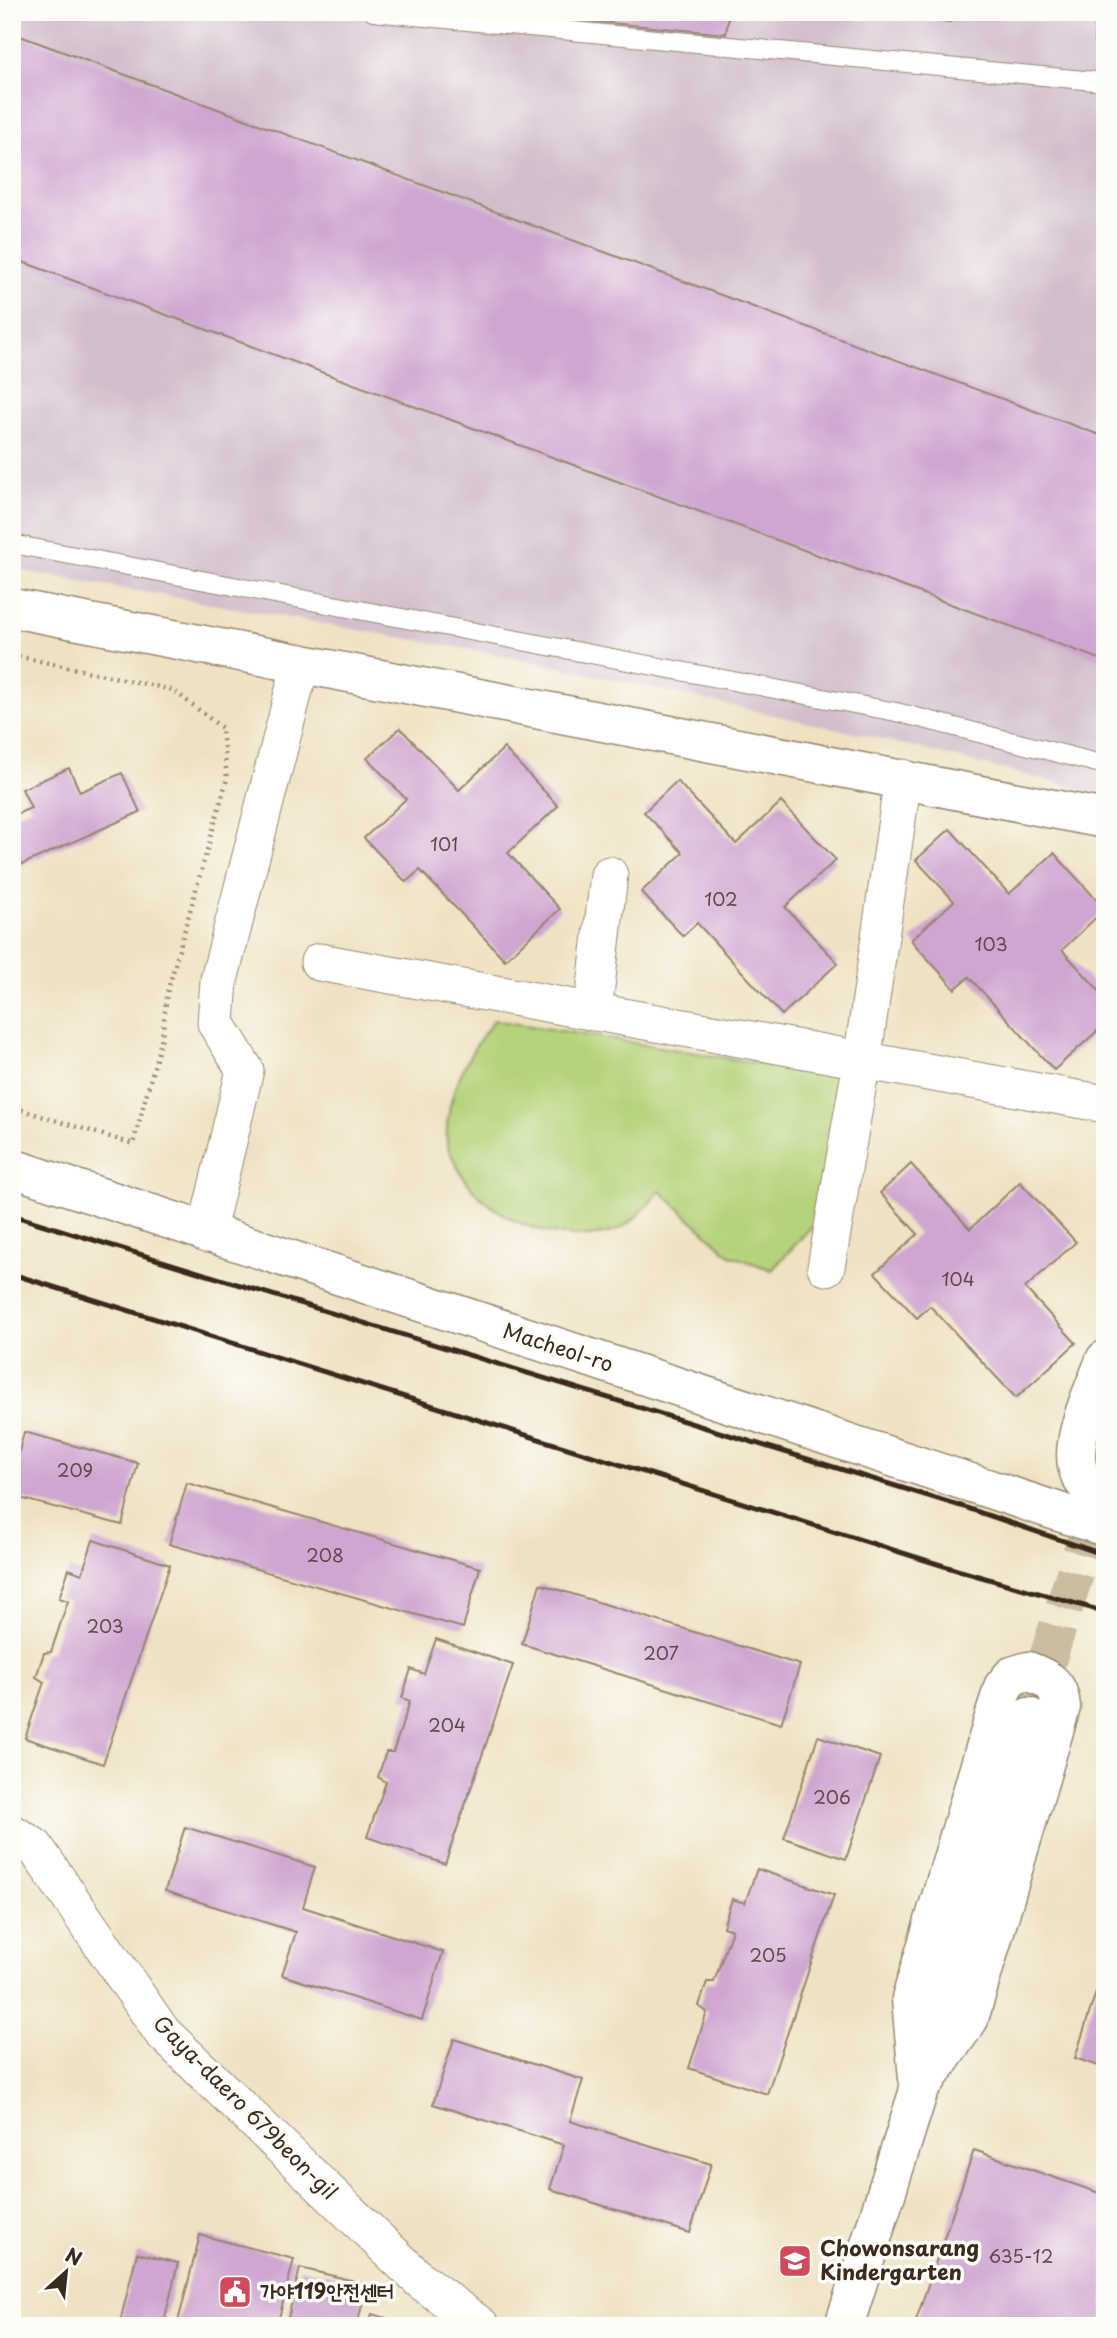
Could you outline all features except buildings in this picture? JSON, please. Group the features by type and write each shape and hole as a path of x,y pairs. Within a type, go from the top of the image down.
{"street":[{"path":"12,608 1105,819"},
{"path":"206,1234 245,1070 216,1023 219,980 301,663"},
{"path":"826,1267 862,1061 903,778"},
{"path":"593,1012 609,875"},
{"path":"319,962 1105,1104"},
{"name":"Macheol-ro","path":"12,1168 206,1234 1102,1510"},
{"path":"1102,1510 1076,1471 1075,1445 1105,1360"},
{"path":"1028,1671 1049,1678 1060,1691 1061,1707 969,2019 919,2090 911,2000 1003,1687 1012,1676 1028,1671"},
{"path":"844,2326 919,2090 1030,1717"},
{"name":"Gaya-daero 679beon-gil","path":"12,1833 35,1847 162,2032 420,2280 481,2326"}],"lane":[{"path":"373,12 1105,82"},
{"path":"12,544 896,712 1105,765"}],"path":[{"path":"12,655 173,690 222,728 228,779 167,993 162,1037 133,1144 12,1107"}],"shaded area":[{"path":"12,12 1105,12 1105,795 873,737 517,658 12,569"}],"green space":[{"path":"494,1020 843,1077 821,1216 772,1270 730,1255 660,1191 626,1225 612,1232 590,1236 545,1231 503,1214 469,1184 449,1151 447,1142 449,1109 460,1077 475,1047"}],"tunnel":[{"path":"1029,1717 1101,1492"}],"railway":[{"path":"12,1215 961,1506 1105,1555"},
{"path":"12,1274 957,1570 1105,1612"}],"place":[{"name":"Chowonsarang Kindergarten","path":"795,2261"},
{"name":"가야119안전센터","path":"235,2292"}]}
